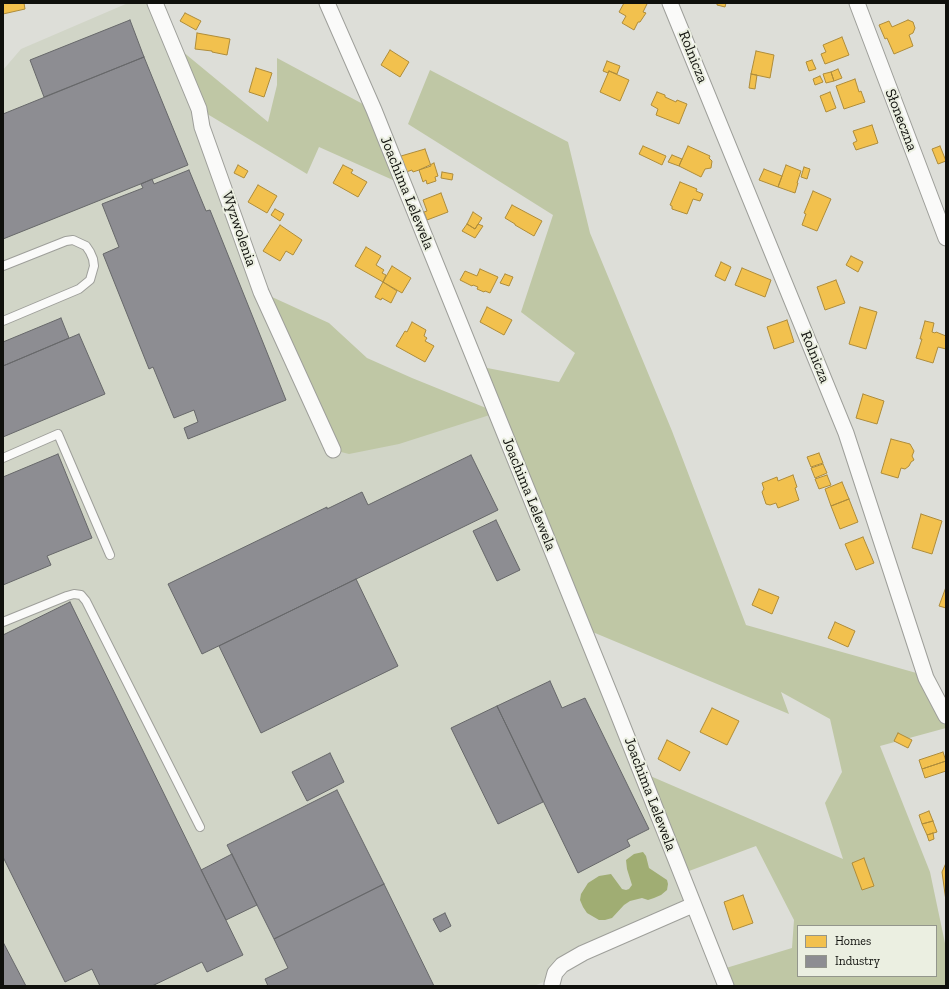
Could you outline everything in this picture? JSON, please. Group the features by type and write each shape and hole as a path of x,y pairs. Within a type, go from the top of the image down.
{"street":[{"name":"Wyzwolenia","path":"155,3 199,109 202,127 261,292 333,450"},
{"name":"Joachima Lelewela","path":"327,3 379,124 614,704 726,986"},
{"name":"Rolnicza","path":"670,3 846,433 926,678 946,716"},
{"name":"Słoneczna","path":"857,3 946,238"},
{"path":"552,986 555,973 567,962 583,953 693,905"}],"lane":[{"path":"3,266 66,241 73,240 80,242 90,252 94,266 90,280 78,289 3,321"},
{"path":"3,458 58,434 110,555"},
{"path":"3,622 67,596 74,594 81,595 86,601 200,827"}],"shaded area":[{"path":"128,3 155,3 209,144 333,450 496,412 693,905 583,953 557,976 534,986 3,986 3,70 21,49"},
{"path":"171,42 268,122 277,85 277,58 374,110 404,185 319,147 307,174 199,109"},
{"path":"430,70 568,142 590,233 672,431 746,625 920,674 946,718 946,728 880,746 930,872 946,948 946,986 733,986 726,968 792,948 794,920 756,846 681,874 641,772 843,859 825,803 842,772 830,719 781,692 789,714 583,628 496,413 399,444 349,454 333,450 261,292 329,323 367,358 496,412 477,366 559,382 575,353 521,312 553,215 408,124"},
{"path":"643,852 646,856 649,868 667,880 667,890 661,895 648,900 642,898 630,901 624,905 612,918 599,920 587,913 580,900 581,894 588,883 599,876 611,874 622,889 629,889 632,885 626,860 634,854"}],"building: Homes":[{"path":"3,3 24,3 25,9 3,14"},
{"path":"624,3 647,4 643,12 646,13 640,22 638,22 634,30 622,23 626,16 619,12"},
{"path":"717,3 726,3 725,7 717,5"},
{"path":"185,13 201,21 196,30 180,21"},
{"path":"908,20 913,22 915,28 913,33 909,35 913,46 894,54 879,25 889,21 892,27"},
{"path":"197,33 230,39 227,55 195,49"},
{"path":"842,37 849,55 825,64 821,54 826,52 823,45"},
{"path":"390,50 409,62 400,77 381,65"},
{"path":"756,51 774,55 770,78 751,74"},
{"path":"812,60 816,69 809,71 806,62"},
{"path":"607,61 620,66 617,74 609,71 608,73 603,71"},
{"path":"256,68 272,73 264,97 249,92"},
{"path":"838,69 842,78 834,81 831,72"},
{"path":"609,71 629,80 620,101 600,92"},
{"path":"831,72 834,81 826,83 823,74"},
{"path":"751,74 757,75 755,89 749,88"},
{"path":"820,76 823,82 815,85 813,79"},
{"path":"855,79 859,92 861,91 865,102 844,109 836,86"},
{"path":"657,92 676,102 677,100 687,104 679,124 656,115 658,109 651,105"},
{"path":"830,92 836,108 826,112 820,96"},
{"path":"872,125 878,143 856,150 853,143 857,141 853,131"},
{"path":"643,146 666,156 662,165 639,154"},
{"path":"688,146 710,156 709,158 712,161 711,168 705,169 701,177 679,166"},
{"path":"940,146 946,161 938,164 932,149"},
{"path":"425,149 431,166 413,172 412,170 406,172 401,156"},
{"path":"672,155 682,159 679,166 668,162"},
{"path":"434,163 438,176 435,177 436,181 427,184 426,180 423,182 419,170"},
{"path":"238,165 248,171 244,178 234,173"},
{"path":"343,165 353,170 351,173 367,182 358,197 333,183"},
{"path":"786,165 801,171 795,193 778,187"},
{"path":"804,167 810,169 807,179 801,177"},
{"path":"764,169 782,176 778,187 759,180"},
{"path":"442,172 453,174 452,180 441,178"},
{"path":"680,182 697,189 696,191 703,194 700,201 693,199 687,214 672,209 672,206 670,205"},
{"path":"258,185 277,196 267,213 248,202"},
{"path":"813,191 831,199 817,231 802,225 806,214 804,213"},
{"path":"441,193 448,212 427,220 424,212 427,211 423,200"},
{"path":"512,205 542,221 534,236 505,218"},
{"path":"275,209 284,214 280,221 271,215"},
{"path":"473,212 482,218 475,229 467,224"},
{"path":"467,224 475,229 478,224 483,226 475,238 462,231"},
{"path":"280,225 302,240 293,255 286,251 280,261 263,251"},
{"path":"366,247 381,256 376,265 384,270 382,273 386,275 383,282 355,266"},
{"path":"851,256 863,262 858,272 846,265"},
{"path":"721,262 731,267 725,281 715,276"},
{"path":"392,266 411,278 402,293 383,282"},
{"path":"742,268 771,280 765,297 735,285"},
{"path":"480,269 498,277 490,293 477,289 478,287 472,286 460,280 465,271 477,276"},
{"path":"505,274 513,277 509,286 500,283"},
{"path":"836,280 845,303 825,310 817,287"},
{"path":"383,282 397,291 391,303 382,298 381,300 375,297"},
{"path":"487,307 512,320 504,335 480,322"},
{"path":"860,307 877,312 866,349 849,344"},
{"path":"787,320 794,342 774,349 767,327"},
{"path":"925,321 934,323 932,332 946,336 946,349 938,347 933,363 916,358 922,339 920,339"},
{"path":"412,322 426,330 424,336 427,338 425,341 434,346 425,362 396,346 405,331 407,332"},
{"path":"863,394 884,401 877,424 856,418"},
{"path":"891,439 910,444 914,451 912,456 914,460 905,469 901,468 898,478 881,473"},
{"path":"819,453 823,463 811,467 807,457"},
{"path":"823,464 827,473 815,478 811,468"},
{"path":"793,475 799,500 778,508 776,503 770,505 766,504 762,492 764,489 762,483 777,477 778,481"},
{"path":"827,475 831,485 819,489 815,479"},
{"path":"842,482 849,499 831,506 825,489"},
{"path":"849,499 858,522 840,529 831,506"},
{"path":"921,514 942,521 932,554 912,548"},
{"path":"863,537 874,563 856,570 845,544"},
{"path":"946,587 946,608 939,606"},
{"path":"759,589 779,597 772,614 752,605"},
{"path":"835,622 855,631 848,647 828,638"},
{"path":"712,708 739,721 727,745 700,732"},
{"path":"898,733 912,740 908,748 894,741"},
{"path":"667,740 690,752 680,771 658,759"},
{"path":"943,752 946,761 922,769 919,760"},
{"path":"946,761 946,771 925,778 922,769"},
{"path":"929,811 933,821 922,824 919,815"},
{"path":"933,821 937,832 927,835 922,824"},
{"path":"933,833 934,839 929,841 927,835"},
{"path":"864,858 874,886 862,890 852,863"},
{"path":"946,863 946,901 942,872"},
{"path":"743,895 753,923 733,930 724,902"}],"building: Industry":[{"path":"130,20 144,57 44,97 30,60"},
{"path":"144,57 188,165 3,239 3,114"},
{"path":"189,170 206,211 210,210 286,400 188,439 184,428 198,422 194,410 174,418 153,367 149,369 103,254 119,247 102,204 143,188 141,184 152,179 154,184"},
{"path":"61,318 69,338 3,366 3,342"},
{"path":"79,334 105,394 3,437 3,366"},
{"path":"58,454 92,538 47,556 51,565 3,585 3,477"},
{"path":"471,455 498,510 202,654 168,584 327,507 327,509 362,492 368,505"},
{"path":"496,520 520,570 497,581 473,531"},
{"path":"356,579 398,666 261,733 219,646"},
{"path":"70,602 243,955 207,972 202,962 152,986 100,986 92,969 65,982 3,857 3,635"},
{"path":"550,681 562,708 585,698 649,829 627,840 630,846 578,873 497,706"},
{"path":"497,706 543,802 498,824 451,728"},
{"path":"330,753 344,782 307,801 292,772"},
{"path":"337,790 384,884 274,939 227,845"},
{"path":"232,854 257,905 226,920 201,870"},
{"path":"384,884 434,986 268,986 265,979 288,968 274,939"},
{"path":"445,913 451,926 440,932 433,919"},
{"path":"3,942 26,986 3,986"}]}
